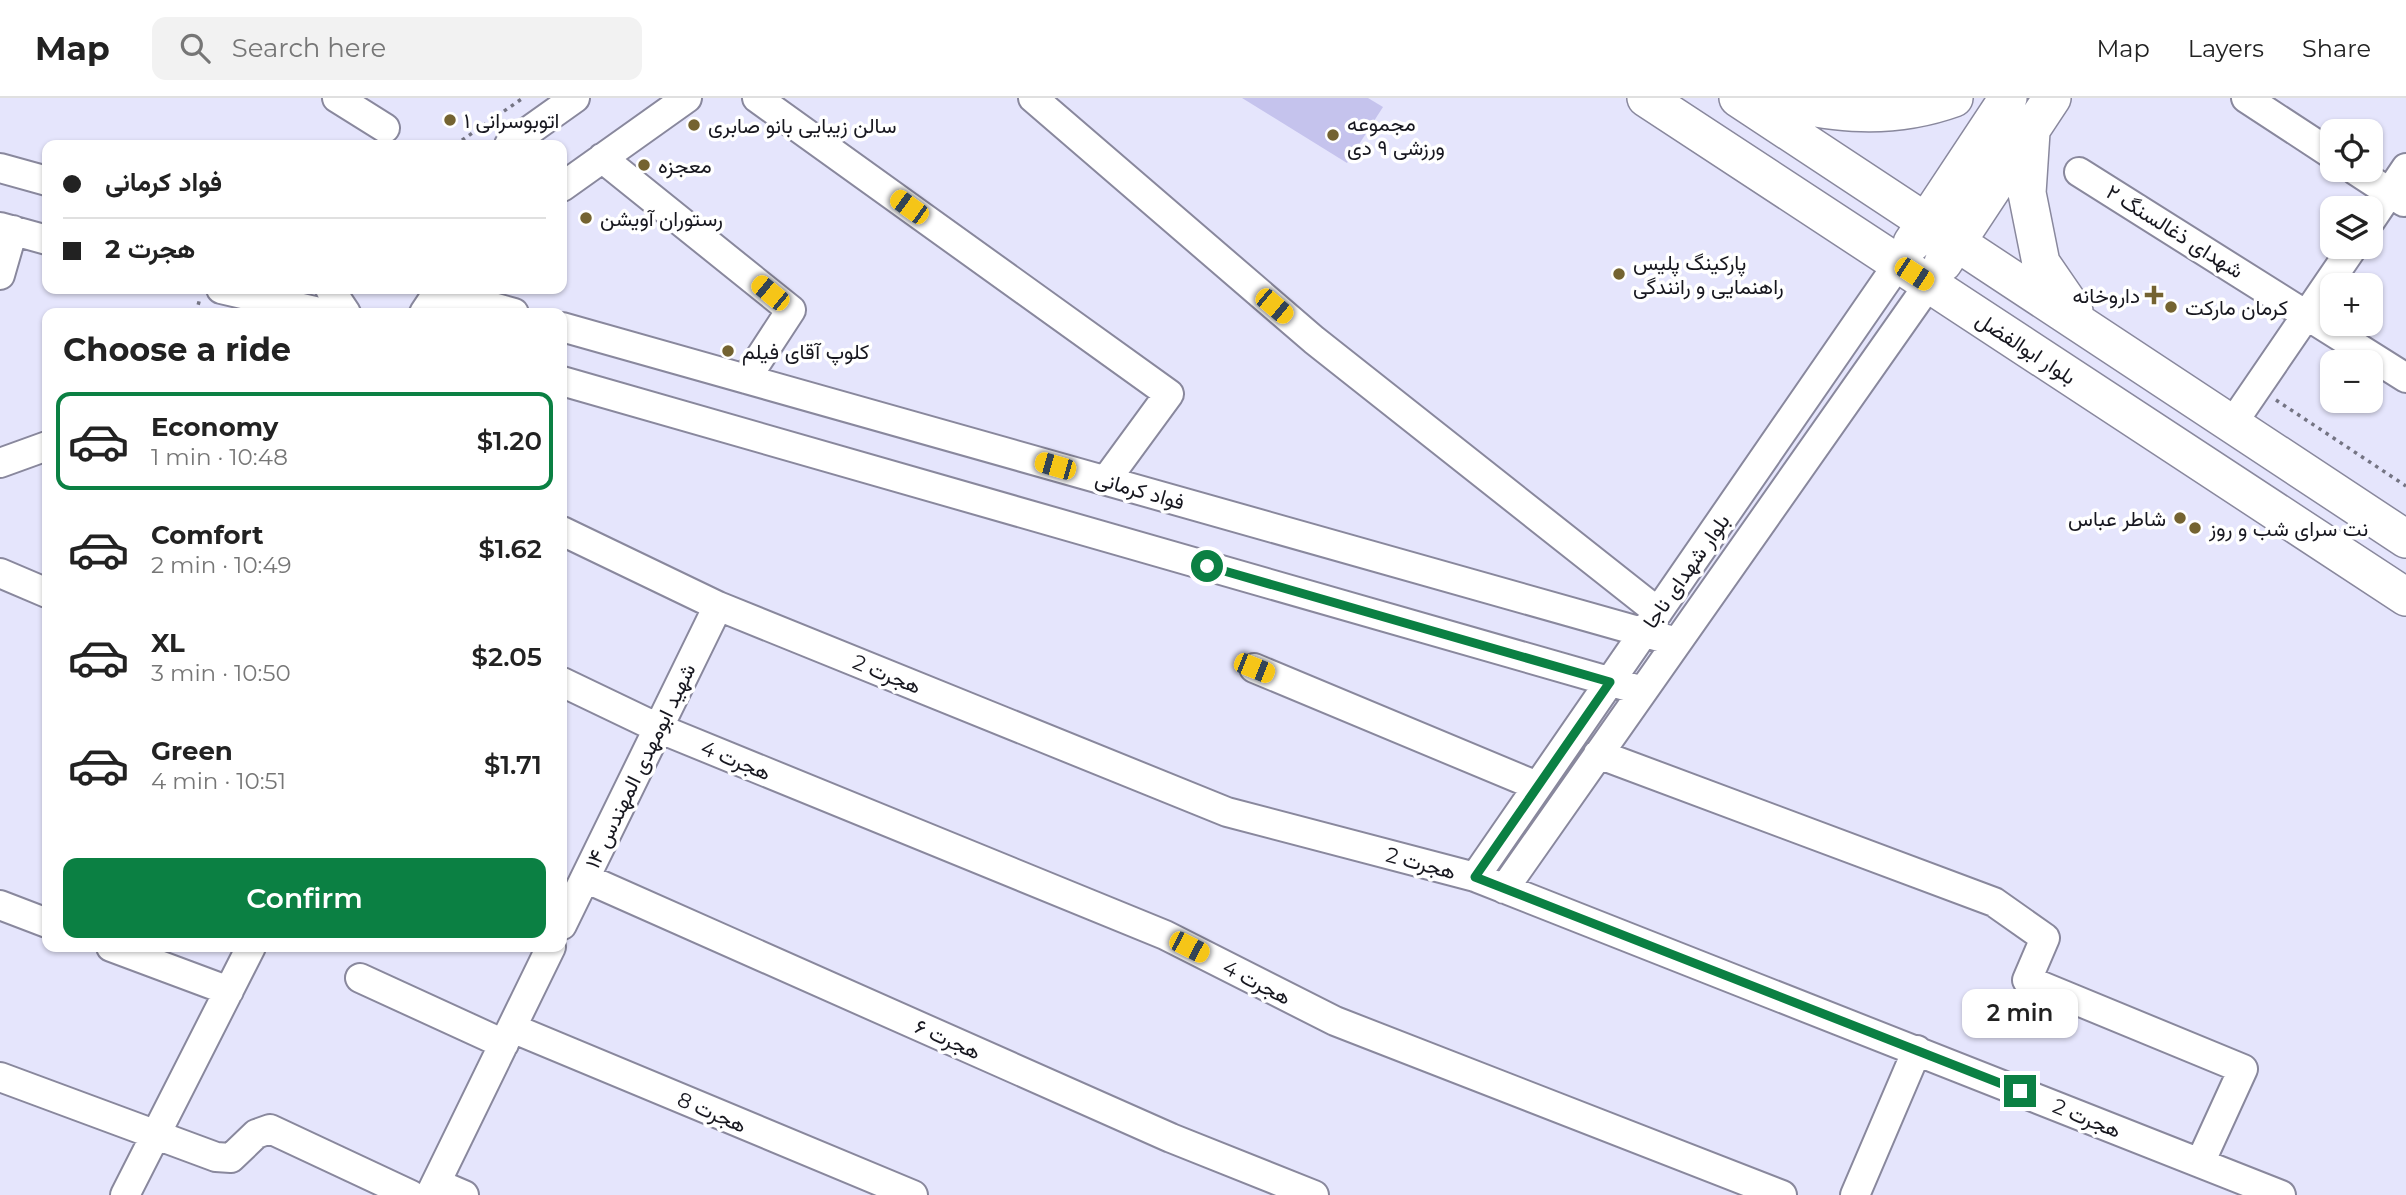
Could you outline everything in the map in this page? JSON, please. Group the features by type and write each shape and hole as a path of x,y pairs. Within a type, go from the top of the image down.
{"main road":[{"name":"بلوار ابوالفضل","path":"1646,98 2406,597"},
{"path":"1738,98 2406,538"},
{"path":"1769,98 1822,112 1883,113 1954,98"},
{"path":"1898,264 2008,98"},
{"path":"1929,284 2052,98"},
{"path":"2031,129 2027,193 2041,263 2087,328"}],"street":[{"path":"337,98 385,128"},
{"path":"567,183 687,98"},
{"path":"757,98 1169,394 1106,480"},
{"path":"1033,98 1314,340 1651,622"},
{"path":"2246,98 2320,146"},
{"path":"516,140 565,102"},
{"path":"602,158 792,310 746,379"},
{"path":"0,168 42,180"},
{"path":"2383,210 2398,198 2406,169"},
{"name":"شهدای ذغالسنگ ۲","path":"2079,172 2308,313 2406,378"},
{"path":"2373,182 2398,198"},
{"path":"0,275 6,229 42,239"},
{"path":"2232,424 2345,259"},
{"name":"بلوار شهدای ناجا","path":"1475,877 1898,264"},
{"name":"بلوار شهدای ناجا","path":"1504,889 1929,284"},
{"path":"242,294 302,308"},
{"path":"434,298 487,308"},
{"name":"فواد کرمانی","path":"567,328 1106,480 1651,622 1677,642"},
{"path":"567,382 1643,691"},
{"path":"0,463 42,448"},
{"name":"هجرت 2","path":"567,533 718,606 1227,811 1475,877 2281,1195"},
{"path":"0,573 42,591"},
{"name":"شهید ابومهدی المهندس ۱۴","path":"567,910 575,887 658,729 718,606"},
{"path":"1254,668 1537,786"},
{"name":"هجرت 4","path":"567,684 658,729 1165,935 1335,1021 1783,1195"},
{"path":"1598,754 1994,902 2045,938 2027,980 2243,1069 2200,1163"},
{"name":"هجرت ۶","path":"575,887 1171,1138 1314,1195"},
{"path":"0,905 42,921"},
{"path":"124,952 229,991"},
{"path":"125,1195 248,952"},
{"path":"426,1191 508,1036 549,952"},
{"name":"هجرت 8","path":"360,978 913,1195"},
{"path":"1855,1195 1917,1050"},
{"path":"0,1077 216,1157 231,1158 256,1134 270,1129 426,1191 464,1195"}],"path":[{"path":"462,140 523,98"},
{"path":"2257,388 2406,486"}],"shaded area":[{"name":"مجموعه ورزشی ۹ دی","path":"1242,98 1368,98 1383,107 1347,163"}],"place":[{"name":"اتوبوسرانی ۱","path":"450,120"},
{"name":"سالن زیبایی بانو صابری","path":"694,125"},
{"name":"مجموعه ورزشی ۹ دی","path":"1333,135"},
{"name":"معجزه","path":"644,165"},
{"name":"رستوران آویشن","path":"586,218"},
{"name":"پارکینگ پلیس راهنمایی و رانندگی","path":"1619,274"},
{"name":"داروخانه","path":"2154,295"},
{"name":"کرمان مارکت","path":"2171,307"},
{"name":"کلوپ آقای فیلم","path":"728,351"},
{"name":"شاطر عباس","path":"2180,518"},
{"name":"نت سرای شب و روز","path":"2195,528"}],"route":[{"path":"1207,566 1610,682 1475,877 2020,1091"}]}
